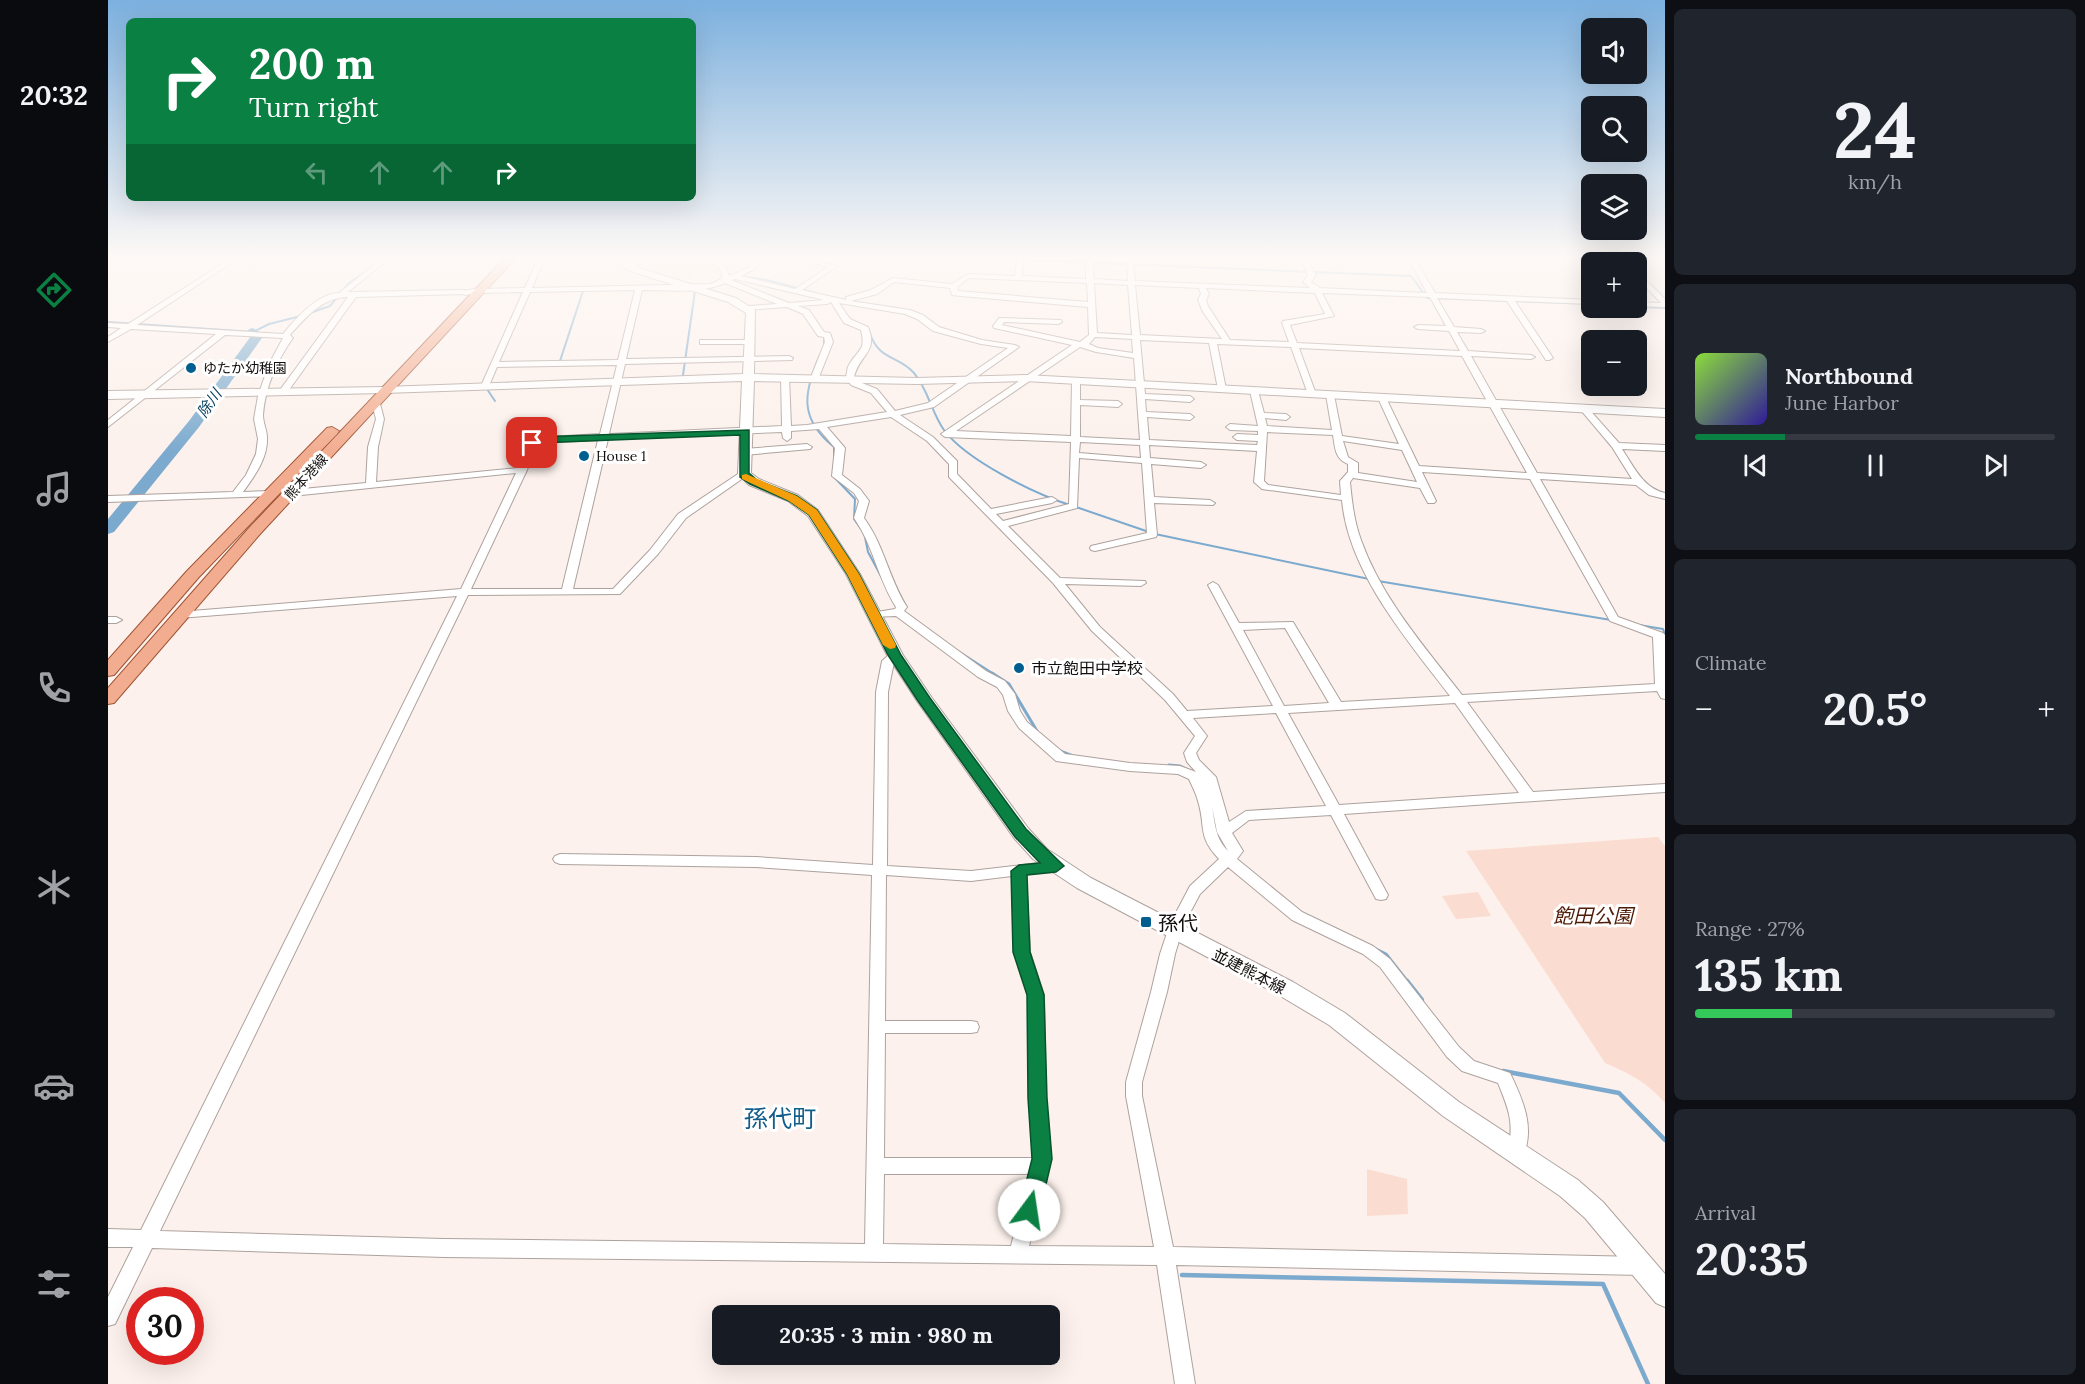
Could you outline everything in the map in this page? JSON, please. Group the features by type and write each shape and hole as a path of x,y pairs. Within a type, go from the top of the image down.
{"main road":[{"name":"熊本港線","path":"108,699 179,615 292,493 436,324"},
{"name":"熊本港線","path":"108,671 154,617 270,494 446,324"}],"street":[{"path":"108,340 133,324"},
{"path":"285,336 296,324"},
{"path":"283,392 333,324"},
{"path":"485,386 512,324"},
{"path":"567,591 631,324"},
{"path":"154,617 464,592 616,592 654,552 682,516 744,474 751,324"},
{"path":"814,324 821,334 827,335 829,342 814,377"},
{"path":"853,324 865,329 869,341 867,352 852,365 850,378 854,383 874,391 893,414 930,439 954,463 952,475 1057,581 1096,629 1144,671 1186,716 1201,736 1190,753 1193,762 1209,777 1220,809 1224,832 1236,851 1194,891 1174,932 1160,977 1160,992 1134,1082 1134,1096 1185,1384"},
{"path":"108,1317 464,592 522,470 533,440 746,432 787,434 893,414 931,405 1015,346 981,342 936,329 929,324"},
{"path":"1000,324 998,326 1137,356"},
{"path":"930,439 947,433 1025,378 1078,345 1085,344 1093,335 1092,324"},
{"path":"1095,548 1152,535 1147,442 1136,324"},
{"path":"1217,324 1223,330 1227,342"},
{"path":"1286,324 1312,394"},
{"path":"1186,716 1457,698 1664,690 1659,635 1614,619 1450,324"},
{"path":"1527,324 1550,358"},
{"path":"108,325 289,338 276,355 263,392 258,418 263,439 254,472 237,493"},
{"path":"1418,327 1481,332"},
{"path":"108,424 223,332"},
{"path":"1093,335 1531,357"},
{"path":"1213,341 1222,389"},
{"path":"703,342 785,377 1076,380 1190,399"},
{"path":"494,365 789,358"},
{"path":"108,395 263,392 376,393 618,381 749,360"},
{"path":"785,377 787,434"},
{"path":"1002,524 1074,506 1076,380"},
{"path":"1141,390 1222,389 1665,413"},
{"path":"1254,391 1260,415 1262,438 1259,482 1262,486 1345,498"},
{"path":"371,483 373,447 380,419 376,393"},
{"path":"1330,395 1342,456 1353,463 1352,476"},
{"path":"1382,398 1431,501"},
{"path":"1077,402 1118,404"},
{"path":"1584,409 1616,446 1639,482 1652,493 1665,496"},
{"path":"1144,414 1190,417"},
{"path":"1260,415 1286,417"},
{"path":"822,427 840,448 837,476 857,491 864,501 859,518 869,530 882,570 902,607 898,612"},
{"path":"1230,427 1262,438"},
{"path":"947,433 1147,442 1338,436 1406,448"},
{"path":"1237,436 1262,438"},
{"path":"1616,446 1665,448"},
{"path":"744,452 807,447"},
{"path":"1074,455 1201,465"},
{"path":"1416,469 1639,482"},
{"path":"108,499 292,493 371,483 522,470"},
{"name":"並建熊本線","path":"744,474 754,482 793,498 813,513 875,615 895,655 1021,833 1040,854 1056,866 1174,932 1285,988 1337,1019 1417,1083 1569,1188 1594,1210 1665,1294"},
{"path":"1424,486 1352,476 1346,478 1345,498 1356,537 1379,587 1402,625 1529,797"},
{"path":"990,512 1052,500"},
{"path":"1149,500 1210,503"},
{"path":"1057,581 1141,583"},
{"path":"1213,585 1381,895"},
{"path":"875,615 898,612 982,674 1001,684 1009,694 1014,711 1023,725 1061,758 1130,767 1180,770 1194,776 1205,801 1210,836 1214,845 1228,859 1297,916 1368,950 1385,963 1454,1052 1468,1066 1504,1078 1521,1118 1522,1134 1516,1153"},
{"path":"1235,627 1289,624 1337,706"},
{"path":"874,1252 882,692 888,661 895,655"},
{"path":"1224,832 1246,816 1335,808 1665,788"},
{"path":"560,859 756,862 971,876 1056,866"},
{"path":"1018,1254 1041,1166 1036,995 1022,952 1019,871"},
{"path":"878,1027 971,1027"},
{"path":"876,1166 1041,1166"},
{"path":"108,1239 148,1238 444,1248 1164,1256 1642,1266"}],"green space":[{"name":"飽田公園","path":"1658,837 1665,846 1665,1103 1638,1079 1605,1063 1466,851"},
{"path":"1478,892 1491,916 1456,919 1442,896"},
{"path":"1367,1169 1407,1179 1408,1214 1367,1216"}],"waterway":[{"name":"除川","path":"131,324 253,332 271,324"},
{"path":"560,361 572,324"},
{"path":"683,375 690,324"},
{"path":"869,331 873,341 883,353 908,367 919,379 940,424 954,441 1002,475 1070,505"},
{"name":"除川","path":"108,529 194,424 258,335 253,332"},
{"path":"824,333 824,347"},
{"path":"820,355 808,393 810,416 823,437 834,447 834,477 855,499 854,519 861,529"},
{"path":"485,386 495,401"},
{"path":"1076,507 1149,532"},
{"path":"1155,534 1369,579"},
{"path":"865,537 868,552 882,578"},
{"path":"1378,581 1611,620"},
{"path":"888,592 898,609"},
{"path":"1639,625 1663,629 1665,635"},
{"path":"955,649 994,674"},
{"path":"992,673 1009,684 1037,731"},
{"path":"1060,751 1073,756"},
{"path":"1169,765 1180,766 1196,774"},
{"path":"1334,928 1386,954 1408,982"},
{"path":"1407,981 1422,1000"},
{"path":"1503,1071 1619,1093 1665,1140"},
{"path":"1182,1275 1603,1284 1648,1384"}],"slow traffic":[{"path":"746,477 793,498 807,506 813,513 853,574 890,645"}],"place":[{"name":"ゆたか幼稚園","path":"191,368"},
{"name":"House 1","path":"584,456"},
{"name":"市立飽田中学校","path":"1019,668"},
{"name":"孫代","path":"1146,922"}],"district":[{"name":"孫代町","path":"780,1118"}],"route":[{"path":"532,443 533,440 746,432 742,469 744,474 754,482 793,498 807,506 813,513 853,574 895,655 925,701 1021,833 1040,854 1056,866 1019,871 1022,952 1036,995 1042,1159 1029,1210"}]}
